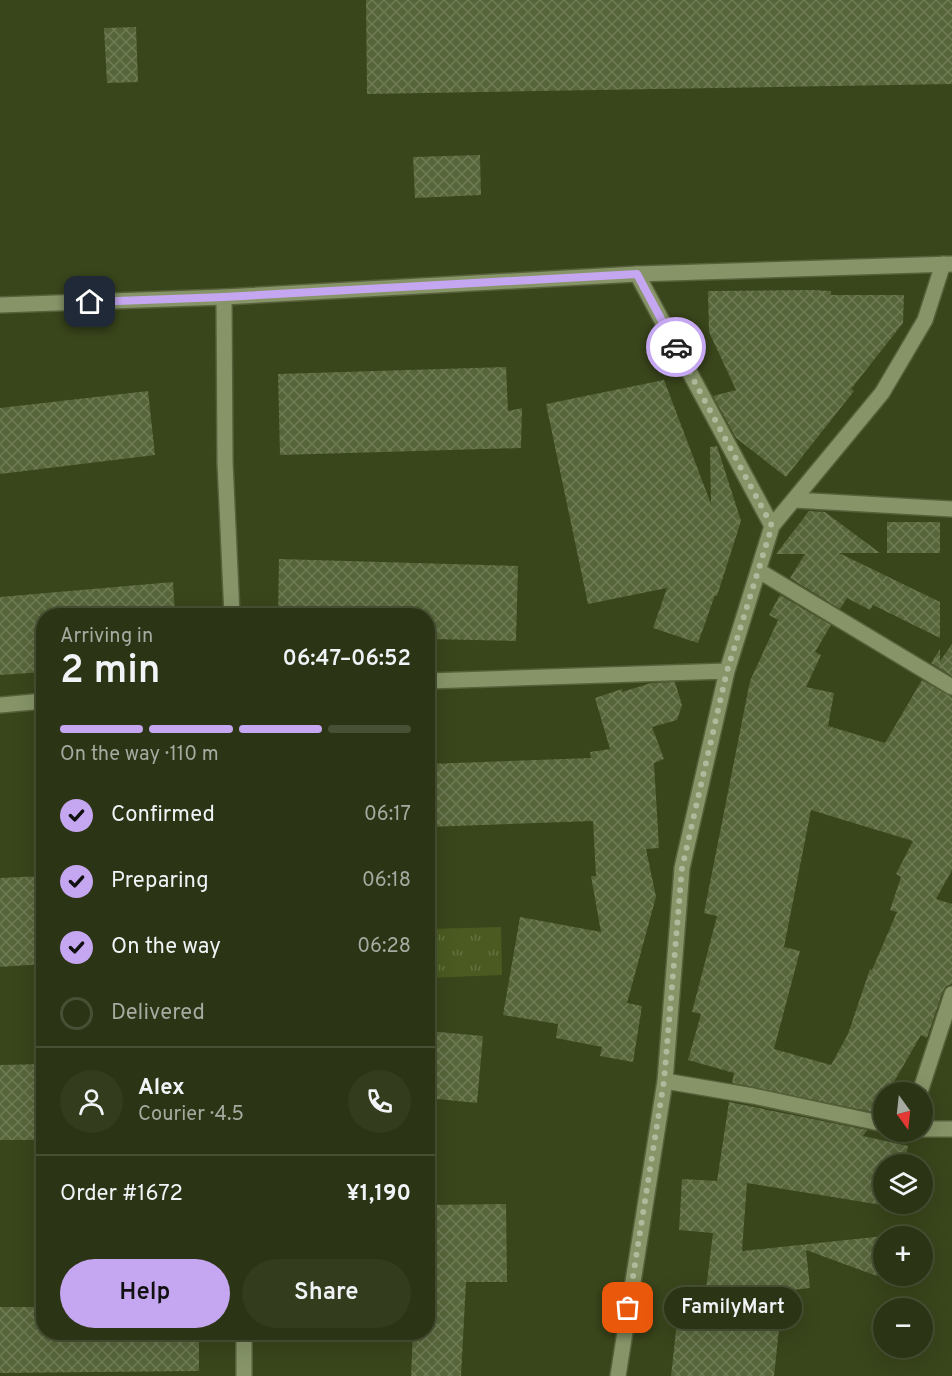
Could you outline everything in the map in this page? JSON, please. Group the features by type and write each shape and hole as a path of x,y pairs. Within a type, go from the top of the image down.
{"street":[{"path":"0,305 224,297 637,274 948,264 925,320 882,393 772,526 727,671 682,868 664,1081 618,1376"},
{"path":"637,274 772,526"},
{"path":"224,297 225,462 232,608"},
{"path":"794,500 952,509"},
{"path":"759,571 952,687"},
{"path":"435,681 727,671"},
{"path":"0,705 36,702"},
{"path":"923,1082 952,994"},
{"path":"664,1081 753,1096 873,1122"},
{"path":"933,1129 952,1129"},
{"path":"244,1340 244,1376"}],"green space":[{"path":"501,927 502,975 435,978 435,929"}],"building":[{"path":"366,0 952,0 952,84 367,94"},
{"path":"136,27 138,82 107,83 104,28"},
{"path":"480,155 481,195 415,198 413,157"},
{"path":"708,291 831,291 831,295 904,295 903,323 851,389 854,391 786,477 736,438 713,396 736,390 709,332"},
{"path":"506,367 508,411 522,408 521,448 280,455 278,374"},
{"path":"664,380 711,504 710,447 717,446 741,521 717,596 715,595 698,643 653,628 667,588 588,604 546,404"},
{"path":"148,391 155,455 0,474 0,408"},
{"path":"809,511 825,512 880,553 839,553 940,602 940,638 873,605 870,610 847,598 840,609 790,578 805,554 776,554"},
{"path":"887,522 940,522 940,553 887,553"},
{"path":"279,559 518,566 516,641 435,639 435,608 278,608"},
{"path":"173,582 175,608 36,608 36,673 0,675 0,597"},
{"path":"780,595 831,625 815,652 821,655 806,687 834,693 828,726 885,743 922,680 952,697 952,870 936,899 952,904 952,984 946,986 943,991 927,1038 921,1035 894,1082 873,1082 873,1112 732,1083 734,1073 688,1060 701,1014 692,1012 717,916 704,913 750,681 778,620 769,615","holes":["811,810 913,841 896,874 901,877 890,910 897,912 872,970 870,969 848,1034 831,1065 774,1049 800,951 784,947"]},
{"path":"952,644 952,676 931,663 940,649 940,661"},
{"path":"675,682 682,705 677,720 652,727 664,759 654,763 659,848 646,849 656,897 627,1003 642,1006 633,1062 600,1056 602,1047 556,1038 558,1024 503,1015 520,917 601,932 591,876 596,876 593,821 435,827 435,764 591,758 590,752 610,749 595,698 651,683"},
{"path":"36,876 36,965 0,967 0,878"},
{"path":"435,1032 483,1036 477,1103 435,1099"},
{"path":"36,1064 36,1140 0,1140 0,1065"},
{"path":"729,1102 867,1130 863,1136 873,1138 873,1142 890,1142 908,1146 906,1154 873,1154 873,1204 747,1183 742,1251 873,1237 873,1275 806,1250 810,1288 783,1291 774,1376 671,1376 679,1303 704,1305 713,1233 679,1230 682,1179 717,1181"},
{"path":"506,1204 507,1282 466,1282 461,1376 411,1376 413,1340 435,1340 435,1205"},
{"path":"0,1307 36,1307 36,1340 199,1340 199,1371 0,1373"}],"way so far":[{"path":"628,1308 664,1081 682,868 727,671 772,526 676,347"}],"place":[{"name":"FamilyMart","path":"628,1308"}],"route":[{"path":"90,302 224,297 637,274 676,347"}]}
